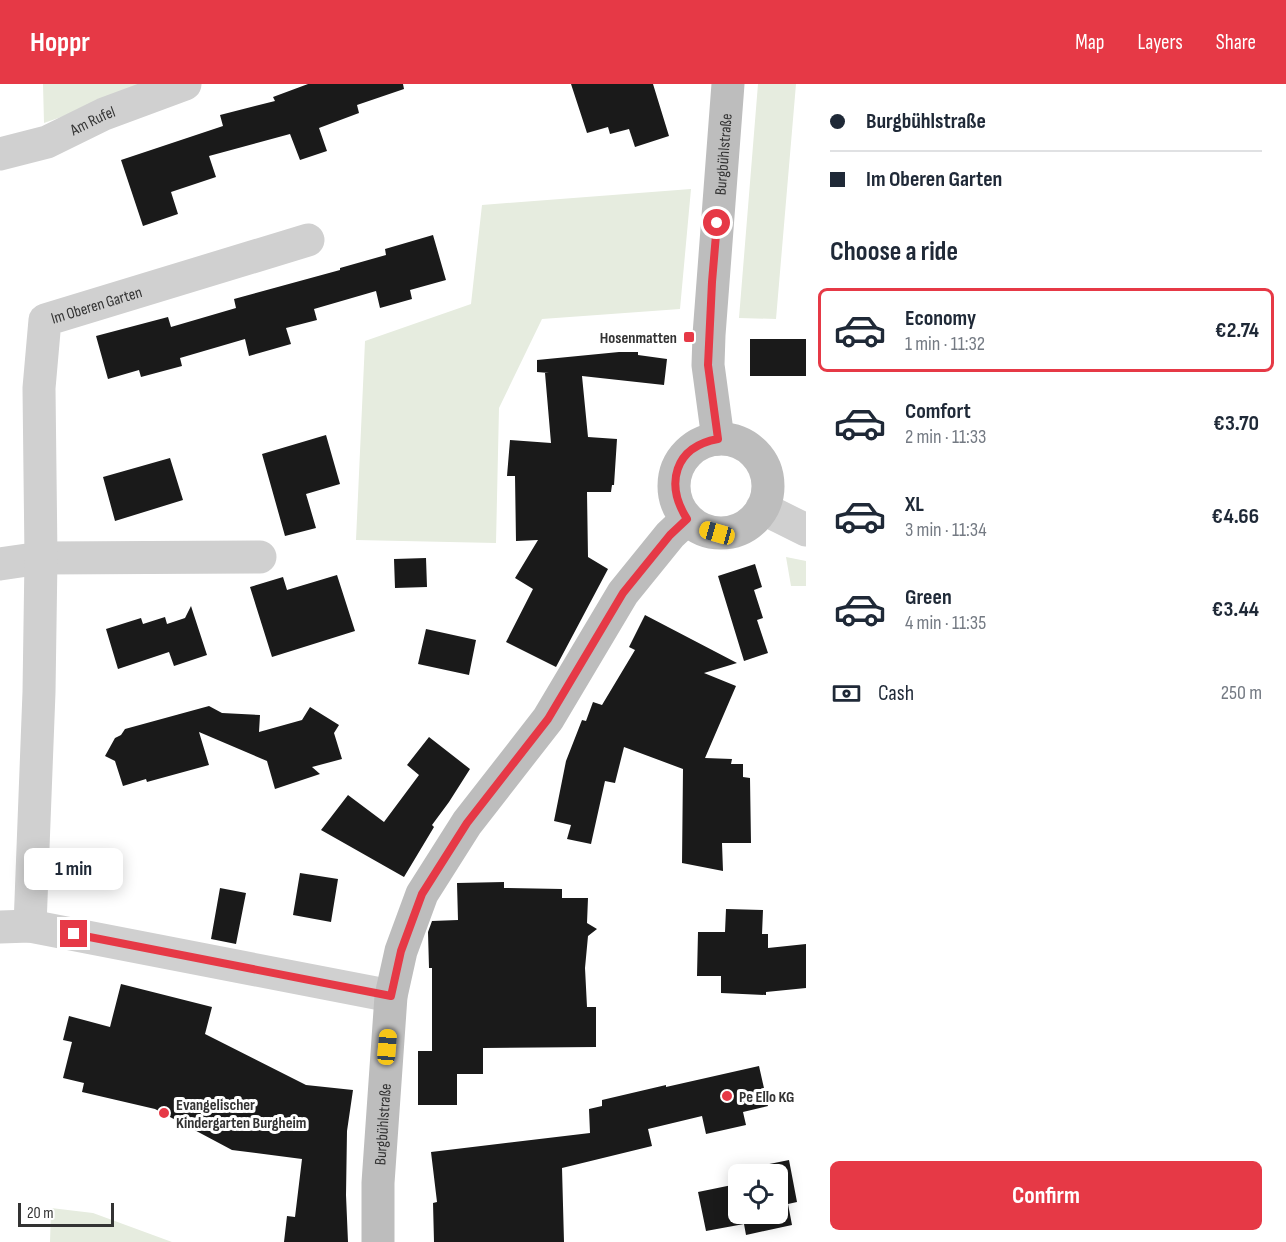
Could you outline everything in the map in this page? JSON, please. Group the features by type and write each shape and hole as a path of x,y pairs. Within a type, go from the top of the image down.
{"street":[{"name":"Am Rufel","path":"0,154 47,142 104,114 185,84"},
{"name":"Burgbühlstraße","path":"718,439 708,365 728,84"},
{"name":"Im Oberen Garten","path":"308,240 45,320 39,388 41,558 39,722 15,926 391,996"},
{"path":"718,439 735,441 755,453 763,466 768,480 767,494 762,508 746,525 728,532 717,533 700,528 687,519 678,505 674,491 676,471 694,448 707,441 718,439"},
{"path":"762,508 806,530"},
{"name":"Burgbühlstraße","path":"378,1242 378,1183 391,996 401,951 422,894 467,823 548,719 623,593 670,535 687,519"},
{"path":"0,564 41,558 260,556"}],"shaded area":[{"path":"43,84 156,84 44,123"},
{"path":"758,84 796,84 776,319 739,318"},
{"path":"691,189 680,309 542,319 499,408 496,543 356,540 365,341 471,304 482,205"},
{"path":"786,557 806,561 806,586 791,586"},
{"path":"51,1208 93,1213 172,1242 50,1242"}],"building":[{"path":"308,84 403,84 404,89 357,105 359,113 319,128 327,151 300,160 290,134 209,156 216,177 171,192 178,214 143,226 121,160 223,126 220,115 275,101 273,97"},
{"path":"571,84 653,84 669,136 635,147 629,129 610,134 608,127 587,133"},
{"path":"433,235 446,280 410,290 412,299 380,308 376,291 314,309 317,320 286,328 291,344 249,356 245,339 180,358 182,366 141,377 139,370 108,379 96,336 168,317 171,327 236,308 234,299 340,270 340,268 386,255 385,249"},
{"path":"750,339 806,339 806,376 750,376"},
{"path":"638,352 638,355 667,359 664,385 582,376 588,437 617,439 614,485 612,485 611,492 587,492 588,557 608,569 556,667 506,642 533,589 515,578 538,540 516,541 515,476 507,476 510,440 551,443 545,373 549,373 537,372 537,360"},
{"path":"326,435 340,484 306,494 316,528 285,536 262,454"},
{"path":"170,458 183,500 115,521 103,477"},
{"path":"426,558 427,587 395,588 394,559"},
{"path":"755,564 762,587 754,590 763,618 757,620 768,653 744,661 718,576"},
{"path":"337,575 355,631 272,657 250,587 283,577 287,590"},
{"path":"191,606 207,655 174,666 169,652 118,669 106,629 141,618 143,624 165,617 167,624 185,618"},
{"path":"645,615 737,663 704,673 736,686 705,758 732,759 731,764 743,764 743,777 750,778 751,843 722,843 723,871 682,863 683,769 624,747 615,783 605,781 591,844 567,839 571,825 554,821 566,761 582,720 586,721 593,702 602,705 635,650 629,647"},
{"path":"426,629 476,640 469,675 418,664"},
{"path":"209,706 222,713 260,715 259,732 302,720 310,707 339,725 334,733 342,759 312,767 320,774 275,789 267,761 199,732 209,765 147,782 146,779 123,786 115,761 105,756 115,738 125,729"},
{"path":"429,737 470,769 432,825 434,827 404,877 321,830 348,795 384,822 419,775 407,765"},
{"path":"300,873 338,879 331,922 293,915"},
{"path":"504,882 504,888 562,889 562,898 588,898 587,923 597,929 588,936 585,968 587,1007 596,1007 596,1047 483,1048 483,1074 457,1074 457,1105 418,1105 418,1051 432,1051 432,968 429,968 428,932 432,921 458,920 457,883"},
{"path":"220,888 246,893 236,944 211,939"},
{"path":"726,909 763,910 762,934 768,934 768,948 806,944 806,988 766,992 766,995 721,993 721,976 697,976 698,932 725,932"},
{"path":"121,984 212,1007 205,1034 306,1085 353,1090 347,1131 348,1242 284,1242 287,1216 295,1217 302,1159 232,1150 155,1109 82,1092 84,1083 63,1078 72,1042 63,1040 69,1016 110,1027"},
{"path":"759,1066 768,1106 743,1112 746,1125 706,1134 702,1116 648,1129 652,1146 562,1168 564,1242 434,1242 433,1203 437,1202 431,1152 590,1133 589,1109 602,1106 602,1100"},
{"path":"789,1160 797,1202 788,1204 788,1164 769,1164"},
{"path":"728,1186 728,1224 744,1224 706,1231 698,1192"},
{"path":"788,1204 792,1225 746,1235 744,1224 788,1224"}],"place":[{"name":"Hosenmatten","path":"689,337"},
{"name":"Pe Ello KG","path":"727,1096"},
{"name":"Evangelischer Kindergarten Burgheim","path":"164,1113"}],"route":[{"path":"74,934 391,996 401,951 422,894 444,863 467,823 548,719 623,593 670,535 687,519 678,505 674,491 676,471 694,448 707,441 718,439 708,365 717,223"}]}
